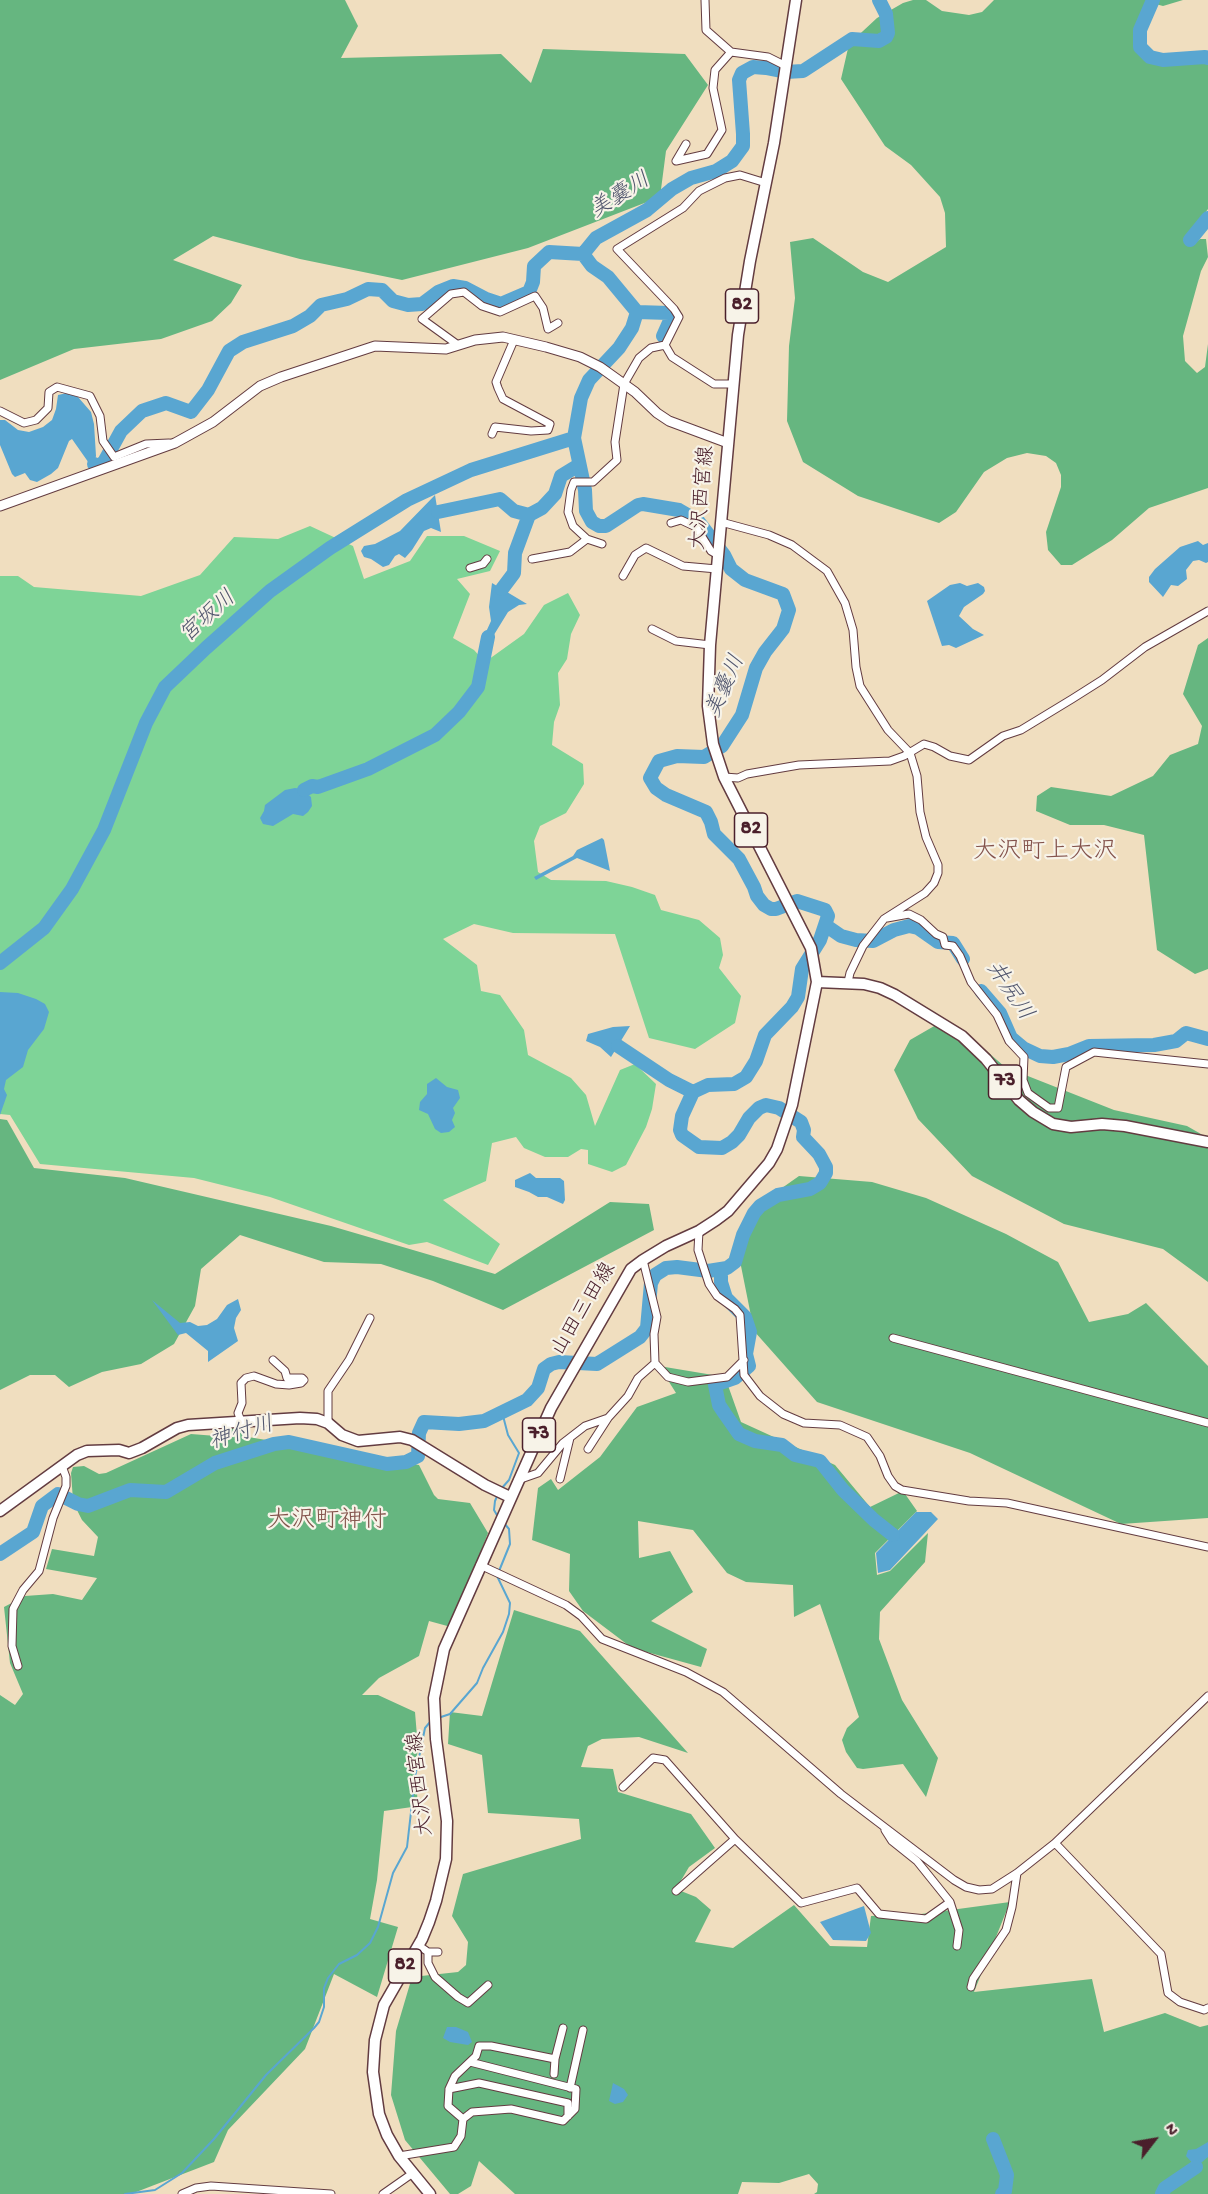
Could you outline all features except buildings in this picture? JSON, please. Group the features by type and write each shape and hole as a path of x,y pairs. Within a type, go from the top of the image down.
{"main road":[{"name":"大沢西宮線","path":"796,0 738,335 718,555 708,706 713,744 724,777 811,948 817,982"},
{"name":"73","path":"817,982 848,982 880,988 962,1036 986,1059 1019,1100 1053,1124 1071,1127 1102,1124 1125,1126 1208,1142"},
{"name":"山田三田線","path":"502,1494 518,1480 551,1408 631,1269 666,1246 699,1231 728,1211 769,1163 792,1105 817,982"},
{"path":"0,1511 77,1455 87,1451 119,1450 129,1453 177,1428 241,1421 311,1418 328,1423 342,1435 358,1441 400,1437 419,1444 502,1494"},
{"name":"大沢西宮線","path":"430,2194 399,2156 383,2124 377,2103 373,2072 375,2040 384,2004 418,1945 436,1901 447,1845 447,1821 435,1719 436,1683 444,1649 500,1519 502,1494"}],"street":[{"path":"705,0 705,30 730,52 768,57 785,71"},
{"path":"686,144 676,161 707,154 722,130 713,88 715,70 730,52"},
{"path":"666,345 679,317 616,249 683,208 699,191 725,178 740,175 766,183"},
{"path":"458,345 422,319 451,294 464,292 482,306 500,312 535,296 543,308 548,329 558,323"},
{"path":"0,506 175,443 213,422 260,386 375,346 433,350 446,349 475,340 503,337 580,357 600,367 624,384 669,421 728,443"},
{"path":"492,434 495,427 548,430 550,424 503,399 498,388 496,382 514,340"},
{"path":"666,345 672,357 714,384 733,384"},
{"path":"602,544 587,539 573,526 568,512 571,490 574,482 593,482 617,460 615,442 624,384 639,358 651,348 666,345"},
{"path":"0,411 24,423 36,420 48,408 49,392 57,387 90,396 100,416 103,441 114,457 146,444 175,443"},
{"path":"671,523 681,520 696,527 711,551 718,555"},
{"path":"721,522 769,535 792,545 827,571 848,612 853,630 860,686 888,730 910,753 917,776 920,812 926,837 938,865 938,873 934,883 925,893 884,918 863,946 848,982"},
{"path":"532,559 570,552 587,539"},
{"path":"622,576 635,555 646,548 683,566 717,569"},
{"path":"470,567 483,564 487,559"},
{"path":"724,777 738,778 747,774 799,765 890,760 910,753 924,744 950,756 969,760 1003,736 1021,730 1102,680 1144,647 1208,611"},
{"path":"652,629 676,641 711,645"},
{"path":"884,918 909,914 943,937 945,945 953,946 971,982 997,1016 1009,1041 1024,1057 1023,1080 1028,1093 1049,1108 1059,1108 1066,1067 1094,1052 1208,1064"},
{"path":"699,1231 698,1250 709,1284 717,1296 740,1315 744,1375 760,1396 783,1414 804,1423 840,1425 867,1437 880,1456 895,1486 902,1490 969,1502 1007,1503 1208,1547"},
{"path":"643,1260 657,1317 654,1334 655,1364 668,1377 688,1382 727,1377 744,1360"},
{"path":"328,1423 328,1391 350,1359 370,1318"},
{"path":"893,1338 1208,1423"},
{"path":"241,1421 238,1413 242,1403 241,1383 246,1378 254,1376 276,1384 289,1385 301,1383 304,1380 287,1378 285,1371 273,1360"},
{"path":"588,1449 608,1418 628,1396 638,1378 655,1364"},
{"path":"518,1480 538,1473 570,1438 585,1426 608,1418"},
{"path":"560,1479 570,1438"},
{"path":"18,1666 12,1646 13,1609 23,1590 39,1570 53,1518 66,1486 62,1466"},
{"path":"480,1565 566,1605 581,1616 602,1639 686,1672 723,1692 841,1794 954,1880 966,1887 979,1890 992,1889 1055,1844 1208,1696"},
{"path":"623,1787 653,1758 665,1760 735,1839 801,1903 857,1888 879,1914 926,1919 950,1902"},
{"path":"881,1824 892,1841 917,1861 950,1902 959,1930 957,1946"},
{"path":"676,1891 735,1839"},
{"path":"1055,1844 1161,1954 1168,1994 1180,2002 1204,2010 1208,2008"},
{"path":"971,1987 973,1979 1006,1930 1017,1873"},
{"path":"418,1945 428,1952 438,1952"},
{"path":"428,1952 428,1963 435,1977 468,2003 488,1985"},
{"path":"554,2074 555,2059 563,2028"},
{"path":"570,2088 583,2030"},
{"path":"463,2119 448,2106 449,2089 455,2076 476,2055 479,2046 491,2046 555,2059"},
{"path":"399,2156 454,2147 461,2136 463,2119 472,2112 511,2109 563,2121 575,2109 576,2089 470,2062"},
{"path":"449,2089 479,2083 568,2103 568,2116"},
{"path":"383,2194 413,2173"},
{"path":"182,2194 196,2188 211,2186 331,2194"}],"green space":[{"path":"0,0 345,0 358,26 341,58 501,54 531,83 543,49 685,54 708,85 666,151 660,197 528,248 402,280 300,259 213,236 173,260 242,285 231,303 212,321 161,339 74,349 0,380"},
{"path":"913,0 926,0 942,11 969,15 982,12 994,0 1183,0 1163,6 1148,2 1139,25 1137,47 1147,59 1161,62 1208,58 1208,209 1185,239 1185,244 1192,245 1200,239 1206,239 1208,257 1201,271 1183,336 1185,361 1197,373 1205,367 1208,344 1208,488 1149,508 1112,540 1072,565 1061,565 1048,550 1046,532 1061,487 1061,475 1056,463 1046,456 1027,453 1007,458 984,472 956,512 939,523 858,496 803,462 787,421 789,346 795,298 790,242 813,238 863,272 888,282 946,247 945,213 940,197 911,165 885,146 841,79 849,44 877,18"},
{"path":"310,526 353,546 364,579 410,561 427,536 464,536 500,551 490,571 457,579 470,594 453,638 474,650 485,662 524,634 544,605 568,593 580,615 571,634 567,659 558,673 560,705 554,722 552,745 583,764 584,784 566,813 540,826 534,841 538,872 551,880 606,881 632,887 655,895 661,910 699,920 720,938 723,955 719,968 741,996 735,1023 695,1049 649,1038 615,934 513,933 474,924 443,939 477,965 481,991 500,995 524,1030 528,1055 571,1078 586,1095 595,1126 620,1070 635,1064 656,1084 646,1127 626,1165 612,1172 588,1164 588,1150 581,1149 568,1157 545,1157 524,1148 516,1137 492,1143 486,1181 443,1200 500,1244 488,1265 427,1242 409,1245 270,1197 194,1178 40,1164 10,1115 0,1114 0,576 18,576 34,587 141,596 200,575 234,537 278,539"},
{"path":"1208,638 1208,969 1195,974 1157,950 1144,835 1104,825 1070,825 1036,811 1037,796 1051,787 1111,796 1153,776 1170,755 1198,744 1202,726 1183,694 1198,645"},
{"path":"936,1025 975,1041 1005,1067 1114,1110 1187,1126 1208,1138 1208,1282 1163,1249 1064,1224 972,1176 918,1119 894,1070 910,1040"},
{"path":"0,1119 7,1120 34,1168 125,1178 331,1226 495,1274 610,1202 649,1204 654,1230 503,1310 433,1281 381,1264 324,1262 240,1235 201,1269 195,1306 174,1344 141,1364 102,1372 69,1387 55,1375 30,1375 0,1390"},
{"path":"799,1176 872,1182 926,1198 1006,1234 1058,1262 1089,1322 1128,1314 1146,1303 1208,1366 1208,1518 1121,1524 970,1453 817,1402 754,1331 739,1256 755,1207"},
{"path":"659,1366 725,1377 741,1422 835,1465 870,1507 903,1491 917,1511 875,1553 877,1575 890,1571 928,1533 925,1562 880,1612 879,1639 902,1700 938,1758 926,1797 903,1764 857,1768 846,1752 842,1740 847,1728 859,1717 820,1604 794,1617 793,1585 746,1582 727,1573 693,1530 638,1521 639,1558 670,1551 693,1592 651,1621 707,1649 701,1667 632,1648 583,1611 569,1591 570,1554 532,1540 538,1488 551,1479 558,1490 600,1457 637,1407 676,1393"},
{"path":"231,1426 241,1426 248,1437 419,1465 438,1499 470,1503 488,1533 451,1627 429,1621 419,1656 379,1678 362,1695 378,1695 415,1712 418,1748 414,1777 419,1806 384,1811 377,1880 370,1919 398,1927 377,1997 334,1974 305,2049 228,2130 214,2162 131,2194 0,2194 0,1695 15,1705 23,1694 10,1663 4,1607 25,1596 53,1594 82,1600 97,1578 46,1569 52,1549 94,1556 98,1537 82,1520 73,1500 71,1473 73,1467 84,1466 99,1474 106,1473 191,1434 229,1437"},
{"path":"514,1610 580,1631 688,1753 639,1737 602,1739 588,1746 581,1767 613,1769 618,1792 691,1814 715,1848 689,1867 676,1889 696,1897 711,1910 695,1942 733,1948 794,1905 830,1946 867,1947 871,1916 921,1914 1010,1902 974,1992 1092,1979 1104,2032 1165,2013 1200,2027 1208,2025 1208,2194 814,2194 817,2192 818,2184 809,2174 779,2183 742,2182 738,2194 515,2194 479,2161 471,2186 458,2194 450,2194 405,2140 391,2095 396,2031 412,1977 458,1972 466,1965 468,1942 452,1916 463,1874 581,1839 579,1819 488,1813 482,1755 448,1744 450,1712 482,1716"}],"water":[{"path":"67,393 78,397 91,412 96,456 94,464 91,466 72,439 69,441 58,468 51,474 37,482 30,480 25,473 15,477 0,445 0,420 5,420 18,430 29,432 43,427 52,420 58,395"},
{"path":"435,495 441,532 431,528 424,531 405,558 399,554 389,565 383,567 364,557 361,551 364,546 375,544 400,531"},
{"path":"1198,541 1203,545 1208,543 1208,562 1193,561 1186,570 1187,579 1178,586 1171,585 1163,597 1149,582 1149,577 1180,547"},
{"path":"492,583 527,604 519,605 508,612 492,638 488,637 486,632 491,621 489,607"},
{"path":"960,583 967,586 978,583 984,587 983,594 964,607 959,616 973,629 984,635 956,648 949,645 942,646 927,601 950,585"},
{"path":"302,789 311,797 312,806 308,812 303,816 293,814 273,826 263,824 260,818 265,805 285,790"},
{"path":"602,838 610,871 577,858 536,880 534,877 573,856 577,850"},
{"path":"0,992 18,993 36,999 45,1004 49,1012 44,1029 28,1050 23,1067 6,1080 4,1089 7,1095 0,1115"},
{"path":"630,1026 611,1057 600,1047 586,1041 588,1034 613,1027"},
{"path":"436,1078 447,1087 458,1090 460,1098 453,1108 455,1113 452,1120 455,1127 449,1132 441,1133 435,1129 428,1114 419,1110 420,1102 427,1094 427,1084"},
{"path":"530,1173 536,1178 560,1178 564,1181 565,1200 563,1204 515,1187 515,1180"},
{"path":"238,1299 241,1310 234,1328 238,1341 208,1362 208,1351 186,1333 178,1335 152,1300 180,1323 190,1322 198,1326 207,1325 217,1319 227,1305"},
{"path":"916,1512 931,1512 938,1519 890,1570 878,1573 876,1553"},
{"path":"864,1906 871,1933 866,1941 833,1940 820,1922"},
{"path":"447,2027 456,2027 468,2032 472,2042 468,2045 450,2042 443,2038"},
{"path":"613,2083 624,2089 628,2095 623,2102 615,2104 609,2101"},
{"path":"1208,2142 1208,2157 1196,2167 1186,2156 1188,2150 1196,2149"}],"waterway":[{"name":"美嚢川","path":"0,1554 33,1532 42,1506 58,1494 78,1504 88,1506 130,1490 166,1492 215,1463 274,1444 289,1442 387,1464 406,1462 418,1456 419,1433 424,1422 459,1424 484,1421 527,1400 538,1388 544,1369 551,1364 559,1362 597,1364 640,1337 647,1328 651,1283 655,1275 666,1268 708,1271 727,1268 735,1262 743,1235 760,1206 778,1195 810,1189 820,1183 826,1173 826,1167 819,1154 803,1137 804,1130 801,1122 779,1108 766,1105 759,1108 749,1118 739,1135 722,1148 699,1147 682,1135 680,1130 682,1116 693,1092 708,1085 734,1084 746,1077 756,1061 765,1035 792,1007 798,997 802,969 820,940 828,916 825,910 797,901 776,909 764,905 757,896 739,859 714,834 706,812 666,795 656,788 650,778 659,761 677,756 704,757 722,746 742,715 756,668 783,629 789,610 783,594 745,580 731,569 724,555 698,521 679,510 643,504 606,526 599,526 592,522 586,511 585,490 574,438 581,398 589,380 619,348 632,328 637,312 608,277 592,266 583,254 596,238 647,210 672,189 691,178 716,171 732,161 743,146 739,80 742,73 753,67 786,72 803,71 852,39 879,41 888,33 886,14 879,0"},
{"path":"1153,0 1140,30 1140,47 1150,57 1163,60 1208,58"},
{"path":"1190,240 1208,218"},
{"path":"94,464 97,467 104,462 121,431 142,411 166,403 191,412 208,390 229,351 243,342 293,326 310,316 321,305 347,299 368,289 382,290 393,301 408,305 422,304 438,292 453,286 465,288 501,304 529,292 533,282 534,266 549,252 583,254"},
{"path":"637,312 669,313 671,318 663,336"},
{"name":"宮坂川","path":"0,963 44,928 72,889 104,830 146,723 165,687 206,648 270,591 330,548 407,500 471,470 574,438"},
{"path":"502,589 514,573 515,553 529,515 542,508 555,494 561,476 579,465"},
{"path":"438,512 500,499 514,511 529,515"},
{"path":"304,790 368,769 435,735 459,712 478,687 488,637"},
{"name":"井尻川","path":"825,925 841,936 873,941 894,930 909,926 918,928 938,942 953,943 963,959"},
{"name":"井尻川","path":"981,991 1000,1013 1011,1038 1023,1048 1040,1056 1053,1057 1069,1054 1089,1046 1154,1045 1176,1041 1186,1033 1208,1039"},
{"path":"618,1046 669,1080 693,1092"},
{"path":"721,1269 721,1282 726,1298 745,1317 750,1332 746,1354 749,1366 735,1378 715,1385 719,1405 739,1434 755,1441 782,1445 795,1455 820,1461 843,1490 893,1535"},
{"path":"501,1489 509,1480 519,1453 508,1435 502,1412"},
{"path":"498,1494 494,1510 498,1517"},
{"path":"438,1718 450,1714 477,1683 503,1632 510,1603 497,1576 510,1544 509,1529 504,1523"},
{"path":"125,2194 155,2190 182,2173 214,2139 266,2075 319,2022 324,2007 324,1988 328,1978 339,1964 357,1955 370,1943 378,1927 393,1873 407,1847 415,1777 425,1728 430,1722"},
{"path":"993,2139 1007,2175 1005,2191 1002,2194"},
{"path":"1162,2194 1165,2188 1196,2167"}],"district":[{"name":"大沢町上大沢","path":"1045,853"},
{"name":"大沢町神付","path":"327,1522"}],"water label":[{"name":"神付川","path":"242,1435"}]}
